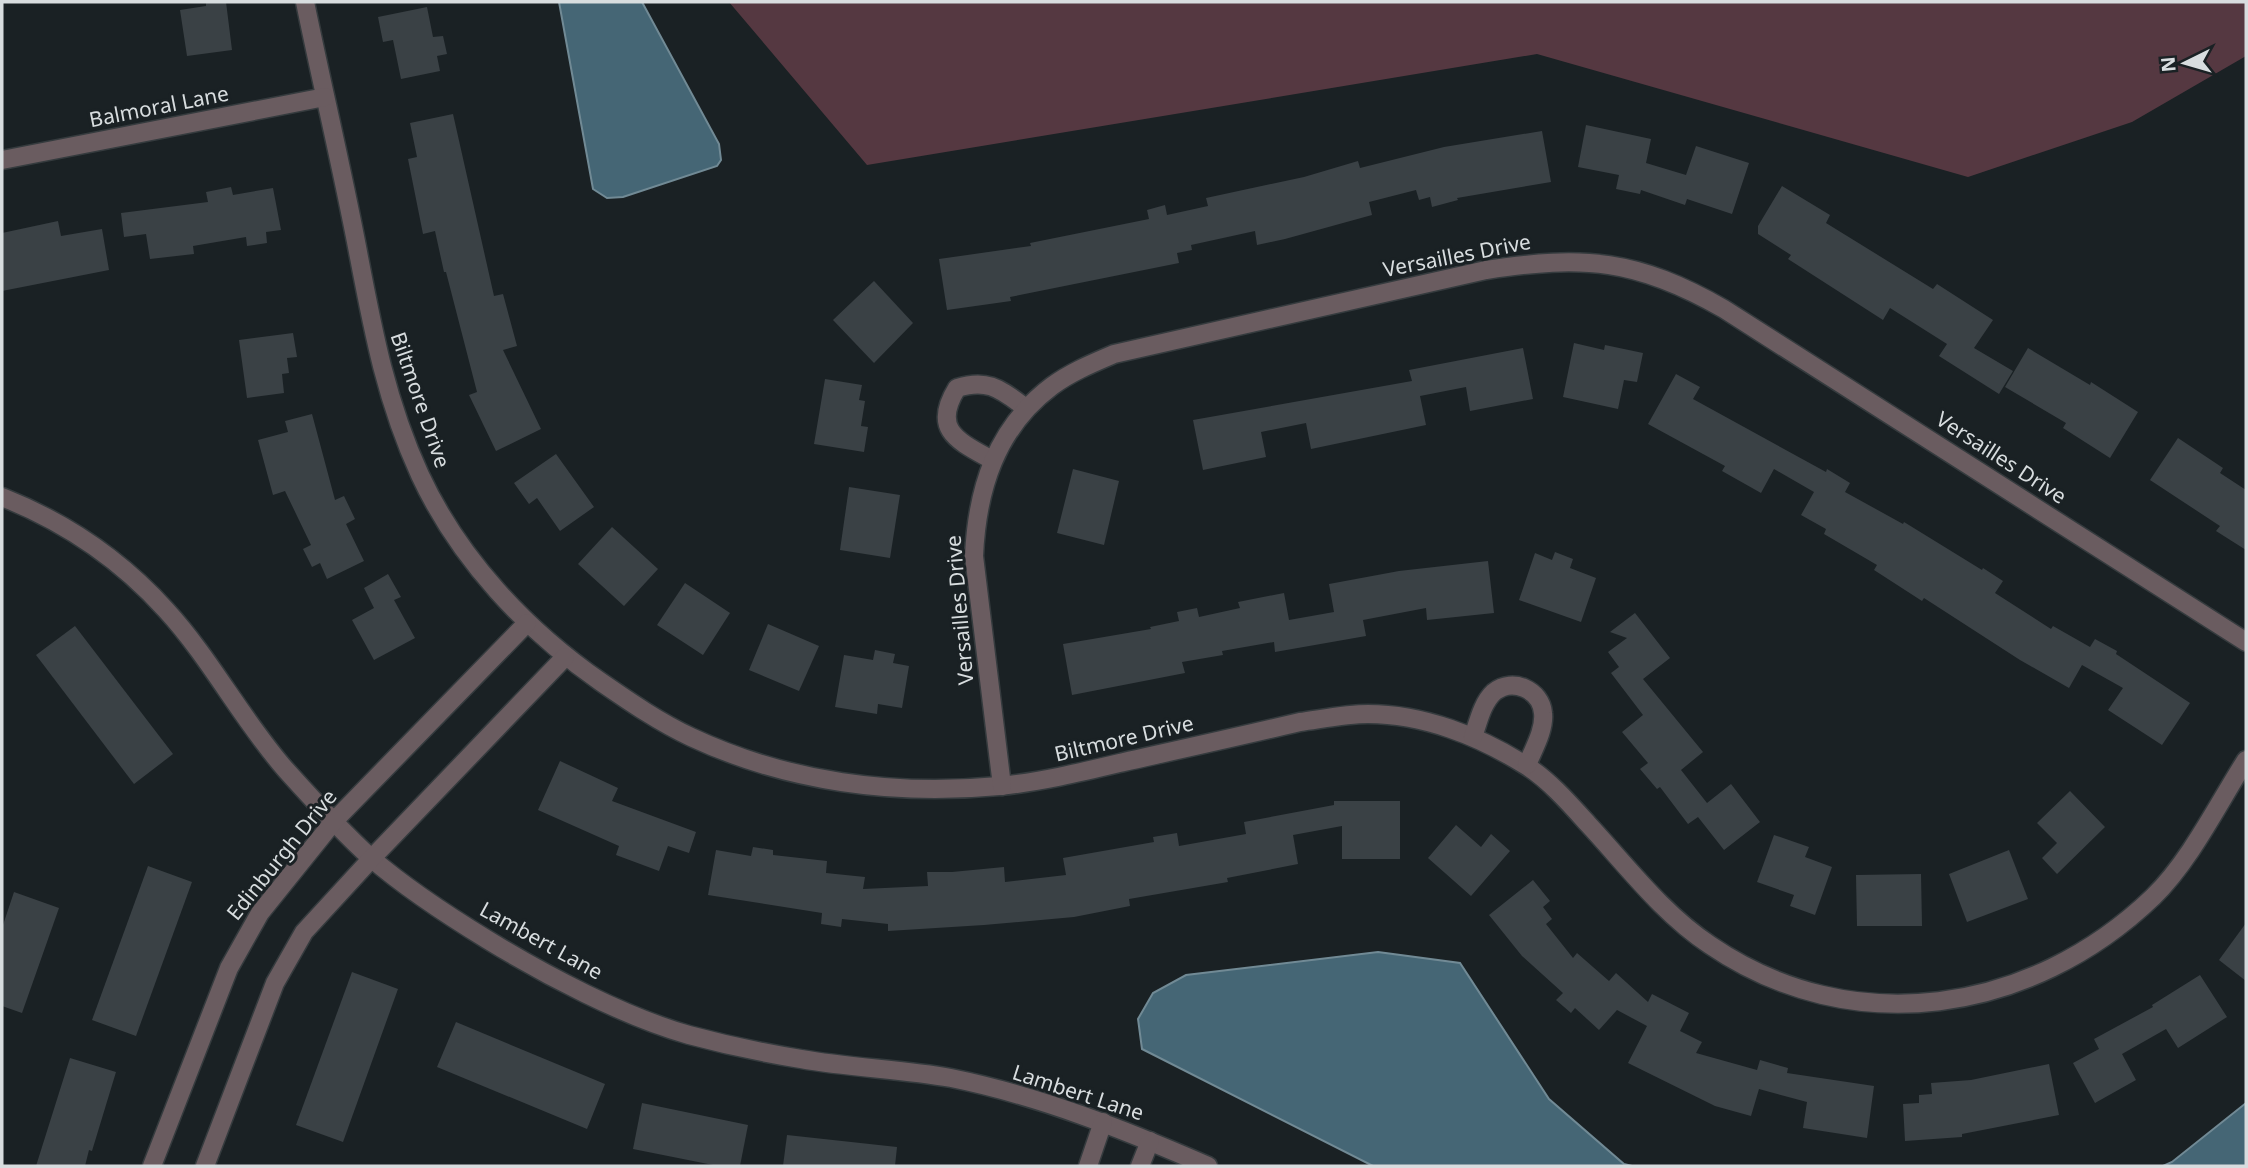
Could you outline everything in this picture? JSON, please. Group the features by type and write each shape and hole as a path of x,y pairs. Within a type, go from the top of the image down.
{"street":[{"name":"Biltmore Drive","path":"305,2 384,378 421,477 453,532 488,579 527,623 565,657 649,713 691,737 790,772 842,784 899,790 1002,786 1053,778 1300,722 1346,716 1368,714 1440,725 1473,737 1527,765 1587,823 1645,889 1678,921 1743,967 1785,986 1832,998 1874,1004 1927,1003 1978,995 2027,980 2074,958 2117,929 2155,896 2186,856 2246,760"},
{"name":"Balmoral Lane","path":"2,160 325,97"},
{"name":"Versailles Drive","path":"1002,786 974,556 976,519 992,460 1026,408 1052,385 1114,354 1486,270 1531,263 1572,261 1611,264 1690,290 1724,309 2246,642"},
{"path":"992,460 958,441 949,429 946,417 949,402 957,388 983,384 998,388 1026,408"},
{"name":"Lambert Lane","path":"2,497 35,510 86,539 131,576 158,601 198,650 284,768 334,821 372,858 435,907 493,944 566,984 686,1034 804,1060 950,1078 1103,1122 1208,1166"},
{"name":"Edinburgh Drive","path":"152,1166 229,968 260,913 334,821 527,623"},
{"path":"205,1166 275,983 304,932 565,657"},
{"path":"1473,737 1486,703 1494,692 1507,685 1534,692 1541,700 1544,715 1527,765"},
{"path":"1087,1166 1103,1122"},
{"path":"1140,1166 1150,1141"}],"shaded area":[{"path":"729,2 2246,2 2246,56 2132,122 1968,177 1537,54 867,165"}],"water":[{"path":"559,2 642,2 719,144 721,160 717,166 623,197 607,198 593,189"},
{"path":"1378,952 1460,963 1549,1099 1624,1164 1632,1166 1373,1166 1142,1049 1138,1019 1153,993 1186,975"},
{"path":"2246,1103 2246,1166 2163,1166 2172,1162"}],"building":[{"path":"206,2 226,2 232,50 187,56 180,10 206,6"},
{"path":"427,7 433,37 443,36 447,54 437,56 440,71 401,79 393,40 383,42 378,17"},
{"path":"453,114 494,296 503,294 517,346 503,350 541,429 496,451 469,395 477,392 446,272 435,231 423,234 408,159 417,157 410,123"},
{"path":"1586,125 1651,139 1646,163 1686,175 1696,146 1749,163 1732,214 1687,199 1685,205 1641,190 1640,194 1616,189 1619,175 1578,167"},
{"path":"1542,131 1551,182 1457,198 1458,200 1432,207 1430,197 1419,200 1416,190 1369,202 1372,215 1285,239 1257,245 1255,231 1191,245 1192,250 1177,253 1179,263 1010,297 1011,301 947,310 939,259 1031,246 1030,243 1149,219 1147,210 1165,205 1167,215 1208,206 1206,198 1304,177 1358,161 1360,168 1444,147"},
{"path":"1782,186 1830,215 1826,223 1933,289 1937,284 1993,320 1974,348 2013,371 1999,394 1939,356 1947,344 1890,308 1883,320 1788,259 1791,255 1758,234 1758,226"},
{"path":"231,187 233,195 273,188 281,230 266,232 267,243 247,246 246,237 193,246 194,254 150,259 146,234 124,237 121,213 208,202 206,192"},
{"path":"58,221 61,236 102,229 109,270 2,291 2,233"},
{"path":"874,281 913,323 874,363 833,320"},
{"path":"293,333 297,357 287,358 289,373 282,374 284,393 247,398 239,340"},
{"path":"1574,343 1604,350 1605,345 1643,353 1637,382 1624,380 1618,409 1563,397"},
{"path":"1523,348 1533,399 1470,411 1466,387 1420,396 1426,425 1311,449 1306,423 1261,432 1266,457 1203,470 1193,420 1412,381 1409,370"},
{"path":"2028,348 2090,385 2091,382 2138,412 2110,458 2063,428 2066,423 2005,387"},
{"path":"1676,374 1700,387 1693,399 1826,472 1827,469 1850,483 1845,492 1903,524 1904,522 2003,581 1995,593 2051,629 2053,626 2090,647 2095,639 2117,651 2116,654 2190,703 2162,745 2108,710 2123,688 2082,665 2069,688 1924,598 1922,601 1874,570 1877,565 1824,534 1826,529 1801,515 1814,492 1774,469 1761,493 1722,471 1725,466 1648,424"},
{"path":"825,379 862,385 859,400 865,401 861,426 868,427 864,452 814,444"},
{"path":"312,414 335,500 344,496 355,519 346,524 364,561 327,579 320,563 312,567 303,549 311,545 285,491 273,495 258,440 288,432 285,421"},
{"path":"2178,438 2223,468 2220,473 2246,490 2246,550 2216,531 2220,526 2150,480"},
{"path":"556,454 594,507 560,531 537,498 529,504 514,483"},
{"path":"1073,469 1119,481 1104,545 1057,533"},
{"path":"849,487 900,495 890,558 840,550"},
{"path":"612,527 658,569 624,606 578,564"},
{"path":"1555,552 1573,559 1570,568 1596,578 1581,622 1519,600 1535,553 1552,560"},
{"path":"1488,561 1494,613 1427,620 1426,608 1363,620 1366,636 1275,652 1274,642 1222,651 1223,655 1182,662 1185,673 1072,695 1063,644 1151,629 1150,627 1179,621 1177,612 1197,608 1199,617 1240,608 1238,602 1284,593 1289,620 1334,612 1329,584 1399,571"},
{"path":"388,574 401,597 394,600 415,638 374,660 352,620 374,608 364,588"},
{"path":"685,583 730,613 703,655 657,625"},
{"path":"1635,613 1670,658 1643,679 1703,752 1681,770 1707,803 1731,784 1760,822 1724,850 1698,817 1688,824 1660,787 1657,789 1640,769 1648,763 1622,732 1643,715 1611,673 1619,667 1608,652 1627,638 1610,632"},
{"path":"768,624 819,646 799,691 749,670"},
{"path":"75,626 173,754 134,784 36,655"},
{"path":"875,650 895,654 893,663 909,666 902,708 878,704 877,714 835,707 844,655 873,660"},
{"path":"560,761 618,788 612,801 696,832 689,853 668,846 659,871 616,855 619,846 538,810"},
{"path":"2070,791 2105,827 2057,874 2042,858 2057,843 2037,823"},
{"path":"1334,801 1400,801 1400,859 1342,859 1342,826 1293,835 1298,864 1227,878 1228,882 1129,899 1130,906 1074,917 888,931 888,924 842,919 841,927 821,924 822,913 708,895 716,850 751,856 753,847 773,850 773,855 827,861 826,873 865,877 863,889 928,886 927,872 1004,867 1005,882 1066,875 1063,858 1154,842 1153,837 1177,833 1179,846 1246,834 1244,822 1334,805"},
{"path":"1456,825 1481,847 1491,834 1510,851 1471,896 1428,858"},
{"path":"1774,835 1809,847 1805,857 1832,867 1815,915 1790,906 1794,895 1757,882"},
{"path":"2009,850 2028,899 1967,922 1949,874"},
{"path":"148,866 192,882 136,1036 92,1020"},
{"path":"1921,874 1922,926 1857,926 1856,875"},
{"path":"1533,880 1550,901 1543,907 1552,919 1546,924 1573,958 1577,953 1609,981 1616,973 1648,1002 1652,994 1689,1013 1680,1031 1702,1042 1696,1053 1757,1070 1760,1060 1788,1068 1787,1073 1874,1086 1867,1138 1803,1128 1807,1102 1759,1089 1751,1116 1715,1106 1628,1063 1647,1026 1617,1010 1599,1030 1575,1008 1571,1013 1556,1000 1563,993 1522,956 1489,915"},
{"path":"14,892 59,908 22,1013 2,1006 2,928"},
{"path":"2246,923 2246,981 2219,960"},
{"path":"352,972 398,989 343,1142 296,1125"},
{"path":"2200,975 2227,1017 2178,1048 2166,1029 2122,1054 2136,1080 2095,1103 2073,1063 2099,1049 2094,1039 2153,1007 2152,1005"},
{"path":"456,1022 605,1084 587,1129 437,1067"},
{"path":"70,1058 116,1072 92,1151 89,1150 85,1166 36,1166"},
{"path":"2049,1064 2059,1115 1962,1134 1962,1137 1905,1141 1903,1104 1919,1103 1919,1095 1932,1094 1931,1083 1971,1080"},
{"path":"642,1103 748,1125 740,1166 718,1166 633,1149"},
{"path":"787,1135 897,1147 895,1166 783,1166"}]}
